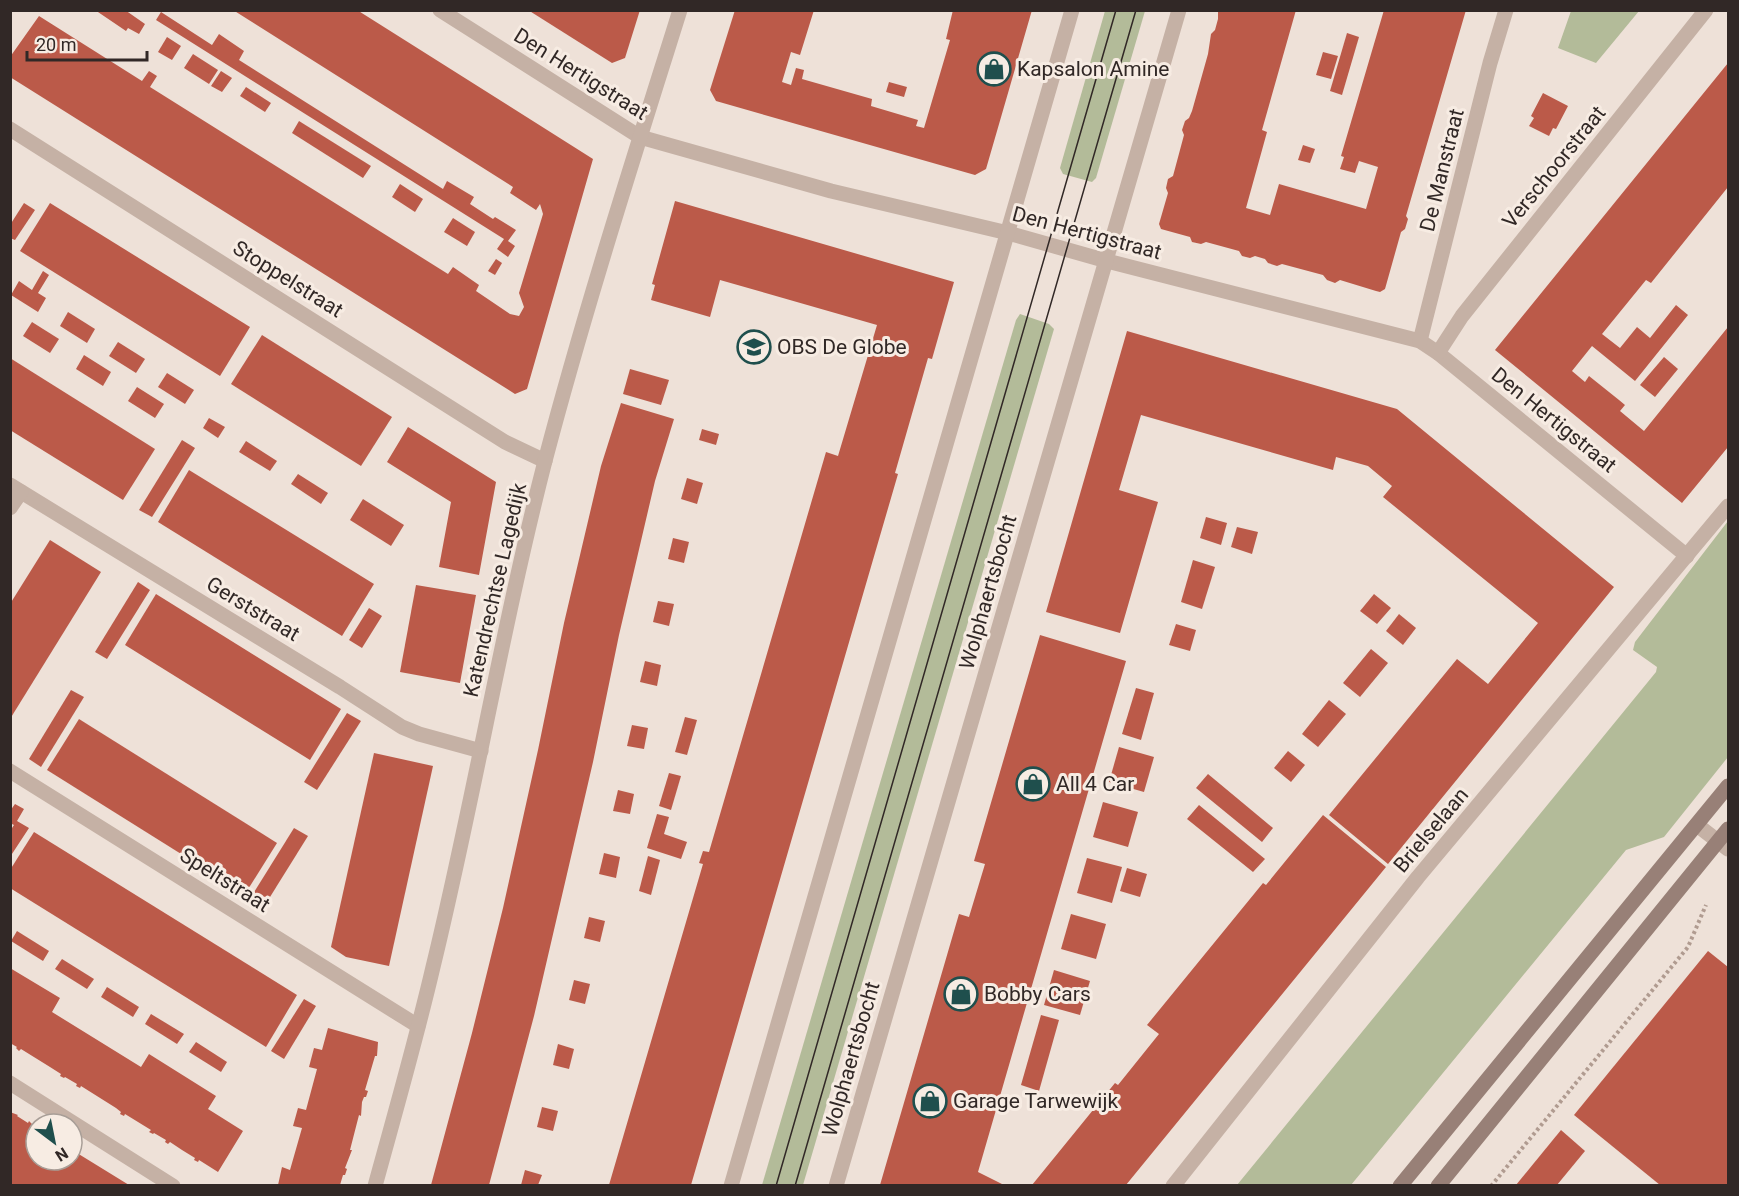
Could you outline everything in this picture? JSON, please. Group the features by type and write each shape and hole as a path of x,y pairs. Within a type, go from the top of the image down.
{"main road":[{"path":"1400,1185 1728,786"},
{"path":"1438,1185 1723,845 1728,829"}],"street":[{"name":"Den Hertigstraat","path":"440,10 640,137 831,191 1008,233 1107,261 1420,341 1438,353 1688,556"},
{"name":"Katendrechtse Lagedijk","path":"375,1185 433,968 545,462 640,137 680,10"},
{"path":"731,1185 1072,10"},
{"name":"Wolphaertsbocht","path":"836,1185 1179,10"},
{"name":"De Manstraat","path":"1420,341 1487,74 1506,10"},
{"name":"Verschoorstraat","path":"1438,353 1469,307 1706,10"},
{"name":"Stoppelstraat","path":"10,129 505,442 545,462"},
{"path":"10,508 16,488"},
{"name":"Gerststraat","path":"16,488 340,687 402,728 481,751"},
{"name":"Brielselaan","path":"1173,1185 1418,878 1728,506"},
{"name":"Speltstraat","path":"10,771 418,1026"},
{"path":"1697,825 1723,845"},
{"path":"10,1083 173,1185"}],"path":[{"path":"1491,1185 1688,947 1708,899"}],"green space":[{"path":"1571,10 1639,11 1596,63 1558,48"},
{"path":"1105,11 1145,11 1096,178 1092,182 1063,174 1060,168"},
{"path":"1020,314 1049,324 1054,329 803,1185 762,1185 1016,320"},
{"path":"1728,521 1728,757 1664,837 1626,850 1351,1185 1237,1185 1656,672 1657,667 1633,650 1635,642"}],"building":[{"path":"95,10 125,10 145,24 139,34 128,28 126,31"},
{"path":"233,10 357,10 593,159 527,389 515,394 10,77 10,57 39,16 142,81 149,71 157,76 150,87 448,274 453,267 479,285 476,291 510,314 519,316 524,307 519,293 543,214 540,204 536,210 510,193 513,187"},
{"path":"528,10 640,10 625,58 612,63"},
{"path":"735,10 814,10 800,55 791,52 782,82 791,85 796,68 804,70 802,79 872,99 871,106 918,120 916,126 924,128 950,40 946,39 953,10 1032,10 986,169 975,175 716,101 710,90"},
{"path":"1218,10 1296,10 1262,130 1267,132 1246,208 1270,215 1279,184 1366,209 1378,167 1359,161 1355,173 1340,169 1344,157 1341,156 1384,10 1466,10 1406,216 1408,219 1405,229 1401,232 1385,289 1380,292 1340,280 1335,283 1327,280 1323,275 1282,264 1277,266 1268,263 1265,259 1242,256 1239,251 1206,242 1201,244 1192,242 1190,237 1161,229 1159,224 1168,193 1166,188 1168,179 1173,176 1184,135 1182,130 1192,111 1208,54 1211,34 1215,30 1218,19"},
{"path":"161,12 212,45 219,34 244,51 239,60 443,189 447,181 474,197 470,204 516,230 508,241 515,246 508,257 497,249 504,239 156,20"},
{"path":"1347,33 1359,37 1342,95 1330,91"},
{"path":"167,37 181,46 172,60 158,52"},
{"path":"1323,52 1338,56 1331,79 1316,75"},
{"path":"193,54 218,70 209,84 184,68"},
{"path":"1728,63 1728,187 1651,283 1646,280 1602,334 1620,348 1637,327 1650,338 1676,305 1688,315 1635,381 1592,346 1572,371 1585,382 1589,376 1625,405 1620,411 1644,431 1728,327 1728,447 1682,503 1495,350"},
{"path":"221,71 232,78 222,92 211,86"},
{"path":"889,82 907,87 904,97 886,92"},
{"path":"246,87 271,103 265,112 240,96"},
{"path":"1543,93 1568,106 1556,129 1553,128 1549,136 1529,126 1534,118 1531,116"},
{"path":"299,121 371,166 363,178 292,133"},
{"path":"1303,145 1315,149 1310,163 1298,160"},
{"path":"400,184 423,199 415,212 392,197"},
{"path":"675,201 954,282 932,359 928,358 895,473 898,474 691,1185 609,1185 703,864 699,863 703,851 709,852 826,452 838,456 877,325 720,280 710,317 651,300 655,285 652,284"},
{"path":"24,203 35,210 15,240 10,238 10,225"},
{"path":"50,203 250,327 220,376 20,251"},
{"path":"453,218 475,232 467,246 444,232"},
{"path":"496,259 502,263 495,275 488,271"},
{"path":"43,271 49,275 38,293 46,298 38,312 11,295 19,281 32,290"},
{"path":"68,312 95,329 87,343 60,326"},
{"path":"32,322 59,339 50,353 23,336"},
{"path":"1127,331 1397,409 1614,587 1388,864 1329,815 1457,659 1488,684 1538,623 1383,497 1392,486 1368,466 1336,457 1333,470 1141,415 1119,490 1158,502 1120,633 1046,612"},
{"path":"262,335 392,417 361,466 231,384"},
{"path":"118,342 145,359 136,373 109,356"},
{"path":"84,355 111,372 103,386 76,369"},
{"path":"1664,357 1678,369 1655,397 1640,385"},
{"path":"10,358 155,449 123,500 10,430"},
{"path":"630,369 669,380 661,405 623,394"},
{"path":"167,373 194,390 185,404 158,387"},
{"path":"137,387 164,404 155,418 128,401"},
{"path":"621,403 674,419 655,481 534,1016 489,1185 431,1185 503,908 564,623 601,466"},
{"path":"209,418 225,427 218,438 203,428"},
{"path":"408,427 496,482 479,575 439,567 451,502 387,462"},
{"path":"702,429 719,434 716,445 699,440"},
{"path":"182,440 195,448 152,517 139,510"},
{"path":"246,441 277,461 270,471 239,452"},
{"path":"189,470 374,584 342,636 158,522"},
{"path":"298,474 328,493 321,504 291,484"},
{"path":"687,478 703,483 697,504 681,499"},
{"path":"363,499 404,525 391,546 350,520"},
{"path":"1206,517 1227,523 1221,545 1200,538"},
{"path":"1237,527 1258,532 1252,554 1231,547"},
{"path":"673,538 689,542 684,563 668,559"},
{"path":"50,540 101,572 10,719 10,604"},
{"path":"1193,560 1215,567 1202,609 1181,602"},
{"path":"138,582 150,590 107,659 95,652"},
{"path":"416,585 476,595 460,683 400,672"},
{"path":"156,594 341,709 310,760 125,645"},
{"path":"1374,594 1391,608 1377,624 1360,611"},
{"path":"658,601 674,604 669,626 653,622"},
{"path":"369,608 382,616 362,648 349,640"},
{"path":"1399,614 1416,628 1403,645 1386,631"},
{"path":"1176,624 1196,630 1190,651 1169,645"},
{"path":"1040,635 1126,661 978,1172 1004,1185 880,1185 959,914 969,917 985,864 974,861"},
{"path":"1371,649 1388,663 1360,697 1343,683"},
{"path":"645,661 661,665 657,686 640,682"},
{"path":"1136,688 1154,693 1141,740 1122,734"},
{"path":"71,690 84,697 41,767 29,759"},
{"path":"1329,700 1346,714 1318,747 1302,734"},
{"path":"347,713 361,721 317,790 304,782"},
{"path":"685,717 697,720 687,755 675,752"},
{"path":"79,719 277,843 245,894 47,770"},
{"path":"632,725 648,728 644,749 627,746"},
{"path":"1119,747 1154,757 1144,792 1109,782"},
{"path":"1288,751 1305,765 1291,782 1274,768"},
{"path":"374,753 433,766 389,966 346,957 331,947"},
{"path":"669,773 681,776 671,810 659,806"},
{"path":"1208,774 1273,828 1262,842 1196,788"},
{"path":"618,790 634,794 630,814 613,811"},
{"path":"1103,802 1138,812 1128,847 1093,837"},
{"path":"15,804 24,809 17,821 29,828 10,857 10,831 14,825 10,823 10,811"},
{"path":"1199,805 1265,859 1253,872 1187,819"},
{"path":"657,814 669,817 664,834 687,842 681,859 647,848"},
{"path":"1323,815 1386,867 1126,1185 1032,1185 1115,1083 1118,1085 1159,1034 1147,1025 1263,883 1266,885"},
{"path":"294,828 308,836 265,905 251,897"},
{"path":"34,832 297,995 266,1047 10,888 10,870"},
{"path":"604,853 620,857 616,878 599,874"},
{"path":"648,856 660,860 651,895 639,891"},
{"path":"1087,858 1122,867 1112,903 1077,893"},
{"path":"1127,868 1147,874 1140,897 1120,891"},
{"path":"1071,914 1106,924 1096,959 1061,949"},
{"path":"589,917 605,921 600,942 584,938"},
{"path":"17,931 49,951 43,961 11,941"},
{"path":"1708,951 1728,967 1728,1185 1660,1185 1574,1115"},
{"path":"62,959 94,979 87,989 55,969"},
{"path":"10,968 60,998 52,1012 141,1067 149,1054 216,1096 208,1109 243,1131 218,1172 199,1160 198,1162 194,1160 195,1158 170,1142 168,1144 166,1140 149,1132 151,1130 125,1114 124,1116 120,1114 121,1112 116,1108 81,1086 80,1088 76,1086 77,1084 60,1076 61,1074 21,1049 19,1051 10,1043"},
{"path":"1054,970 1090,981 1080,1015 1044,1005"},
{"path":"574,980 590,984 585,1004 569,1000"},
{"path":"107,987 139,1007 133,1017 101,997"},
{"path":"304,999 316,1006 284,1059 271,1051"},
{"path":"151,1014 184,1034 177,1044 145,1024"},
{"path":"1041,1015 1059,1020 1039,1091 1021,1085"},
{"path":"328,1028 378,1042 377,1056 375,1056 365,1090 368,1091 362,1102 361,1116 359,1115 350,1150 352,1150 345,1168 347,1169 340,1185 278,1185 282,1167 290,1170 302,1128 293,1126 298,1108 306,1110 317,1069 309,1067 314,1048 322,1050"},
{"path":"196,1042 227,1062 221,1072 189,1052"},
{"path":"558,1044 574,1049 569,1069 553,1065"},
{"path":"542,1107 558,1111 553,1131 537,1127"},
{"path":"10,1112 24,1120 24,1172 84,1172 84,1157 129,1185 10,1185"},
{"path":"1561,1130 1585,1151 1557,1185 1516,1185"},
{"path":"525,1170 542,1175 538,1185 521,1185"}],"tram line":[{"path":"776,1186 1116,10"},
{"path":"795,1186 1136,10"}],"place":[{"name":"Kapsalon Amine","path":"994,69"},
{"name":"OBS De Globe","path":"754,347"},
{"name":"All 4 Car","path":"1033,784"},
{"name":"Bobby Cars","path":"961,994"},
{"name":"Garage Tarwewijk","path":"930,1101"}]}
